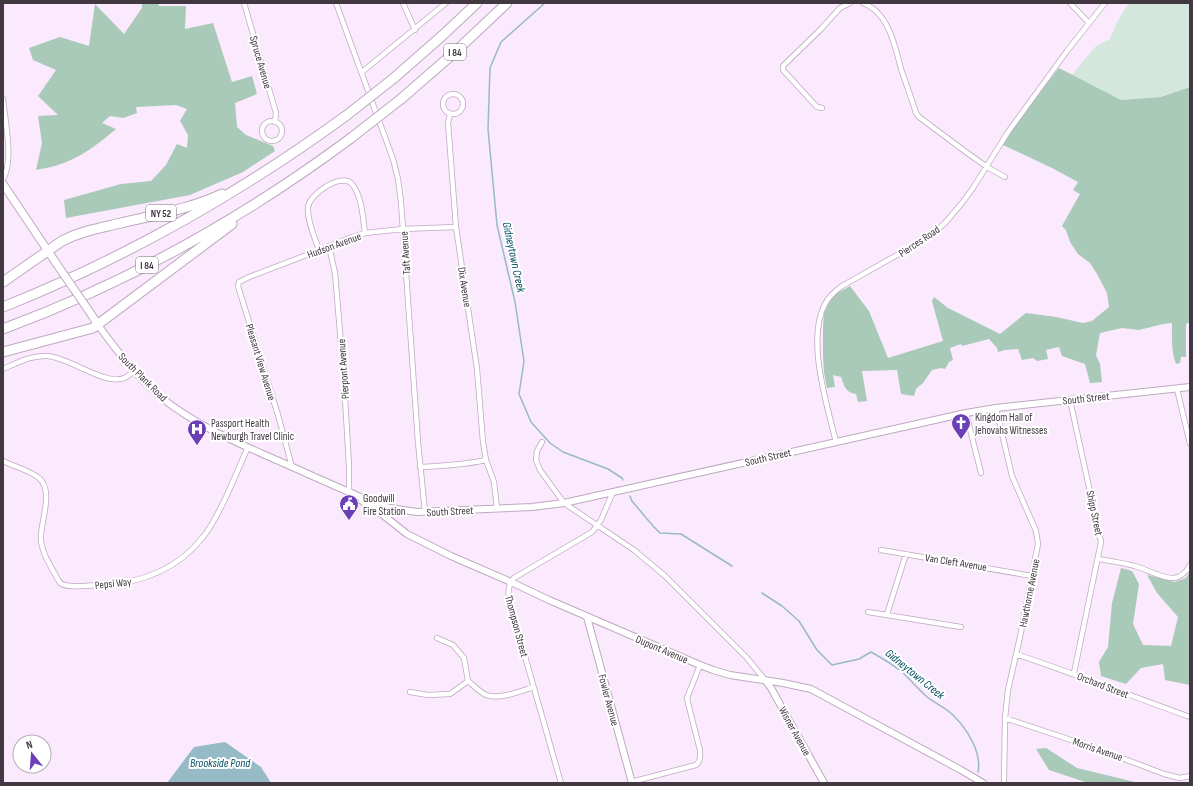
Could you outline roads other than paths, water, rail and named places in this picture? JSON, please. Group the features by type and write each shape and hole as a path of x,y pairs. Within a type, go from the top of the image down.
{"highway":[{"name":"I 84","path":"3,307 64,282 144,243 209,207 272,168 347,115 394,78 477,3"},
{"name":"I 84","path":"3,329 73,300 154,262 232,218 283,186 351,138 400,99 455,52 506,3"},
{"name":"NY 52","path":"48,251 62,241 85,231 182,208 208,200 272,168"},
{"path":"3,352 87,330 98,325 283,186"},
{"path":"3,282 48,251"}],"main road":[{"name":"South Plank Road","path":"3,184 98,325"}],"street":[{"name":"Spruce Avenue","path":"244,3 276,113 275,122"},
{"name":"Taft Avenue","path":"336,3 394,159 398,179 401,202 420,467 425,512"},
{"path":"403,3 415,30"},
{"path":"362,72 446,3"},
{"path":"822,108 817,107 783,70 783,66 837,11 850,3"},
{"path":"863,3 874,9 890,32 916,113 919,117 987,166 1005,177"},
{"path":"1070,3 1089,23"},
{"name":"Pierces Road","path":"836,442 821,378 817,351 819,322 822,309 826,302 835,291 842,286 908,249 945,223 962,203 1008,132 1067,51 1105,3"},
{"path":"454,94 462,100 463,106 459,112 450,114 445,110 443,104 448,96 454,94"},
{"path":"3,99 9,159 3,179"},
{"name":"Dix Avenue","path":"450,114 448,123 456,227 477,369 483,442 486,460 494,482 497,508"},
{"name":"Spruce Avenue","path":"275,122 280,126 282,132 280,138 274,141 267,140 263,135 263,129 266,124 275,122"},
{"path":"319,250 308,216 308,205 314,196 324,188 336,182 346,181 351,183 355,189 361,206 365,234"},
{"name":"Hudson Avenue","path":"243,303 238,284 242,280 352,237 403,229 456,227"},
{"name":"Pierpont Avenue","path":"329,246 335,273 344,380 349,492"},
{"name":"Pleasant View Avenue","path":"243,303 278,415 292,467"},
{"name":"South Plank Road","path":"98,325 119,354 134,371 161,397 180,411 224,437 349,492"},
{"path":"3,369 31,357 48,356 61,358 108,378 117,380 124,378 134,371"},
{"name":"South Street","path":"349,492 390,508 408,511 425,512 532,507 564,503 966,413 996,408 1190,387"},
{"path":"1177,388 1190,444"},
{"name":"Shipp Street","path":"1070,400 1100,538 1098,558 1074,673"},
{"name":"Hawthorne Avenue","path":"996,408 1012,476 1038,538 1032,576 1008,690 1005,718 1004,782"},
{"path":"966,413 980,473"},
{"path":"542,442 537,451 536,460 540,470 564,503 598,524 634,550 664,575 747,658 765,680"},
{"name":"Pepsi Way","path":"3,461 26,471 44,484 46,503 41,542 45,556 60,584 63,586 71,586 116,584 153,575 184,557 196,545 214,521 248,447"},
{"path":"420,467 466,464 486,460"},
{"name":"Dupont Avenue","path":"349,492 384,515 407,534 451,556 587,617 712,670 730,675 765,680 811,690 983,783"},
{"name":"Thompson Street","path":"561,783 508,600 508,591 514,578 592,532 598,524 613,492"},
{"name":"Van Cleft Avenue","path":"881,550 1032,576"},
{"path":"887,614 906,554"},
{"path":"1098,558 1136,567 1168,578 1175,578 1182,575 1188,569 1190,564"},
{"path":"868,612 961,627"},
{"name":"Fowler Avenue","path":"587,617 632,782"},
{"path":"437,638 453,645 464,658 468,681 482,692 494,697 534,687"},
{"name":"Orchard Street","path":"1016,654 1074,673 1147,702 1190,717"},
{"path":"632,782 696,765 699,762 701,758 700,750 687,698 700,665"},
{"name":"Wisner Avenue","path":"765,680 824,783"},
{"path":"410,692 428,695 450,694 468,681"},
{"name":"Morris Avenue","path":"1005,718 1101,750 1164,774 1180,778 1190,776"},
{"path":"1004,782 1010,783"}],"water":[{"name":"Brookside Pond","path":"225,742 261,767 271,783 167,783 194,747"}],"waterway":[{"name":"Gidneytown Creek","path":"545,3 501,42 490,68 488,129 497,225 515,302 524,361 519,394 531,422 550,443 563,452 608,469 623,480"},
{"name":"Gidneytown Creek","path":"630,496 632,501 660,533 681,534 732,566"},
{"name":"Gidneytown Creek","path":"762,593 782,606 799,621 817,650 832,665 859,659 871,652 902,672 926,696 950,712 963,727 976,749 979,764 978,772"}],"place":[{"name":"Kingdom Hall of Jehovahs Witnesses","path":"961,440"},
{"name":"Passport Health Newburgh Travel Clinic","path":"197,446"},
{"name":"Goodwill Fire Station","path":"349,521"}]}
